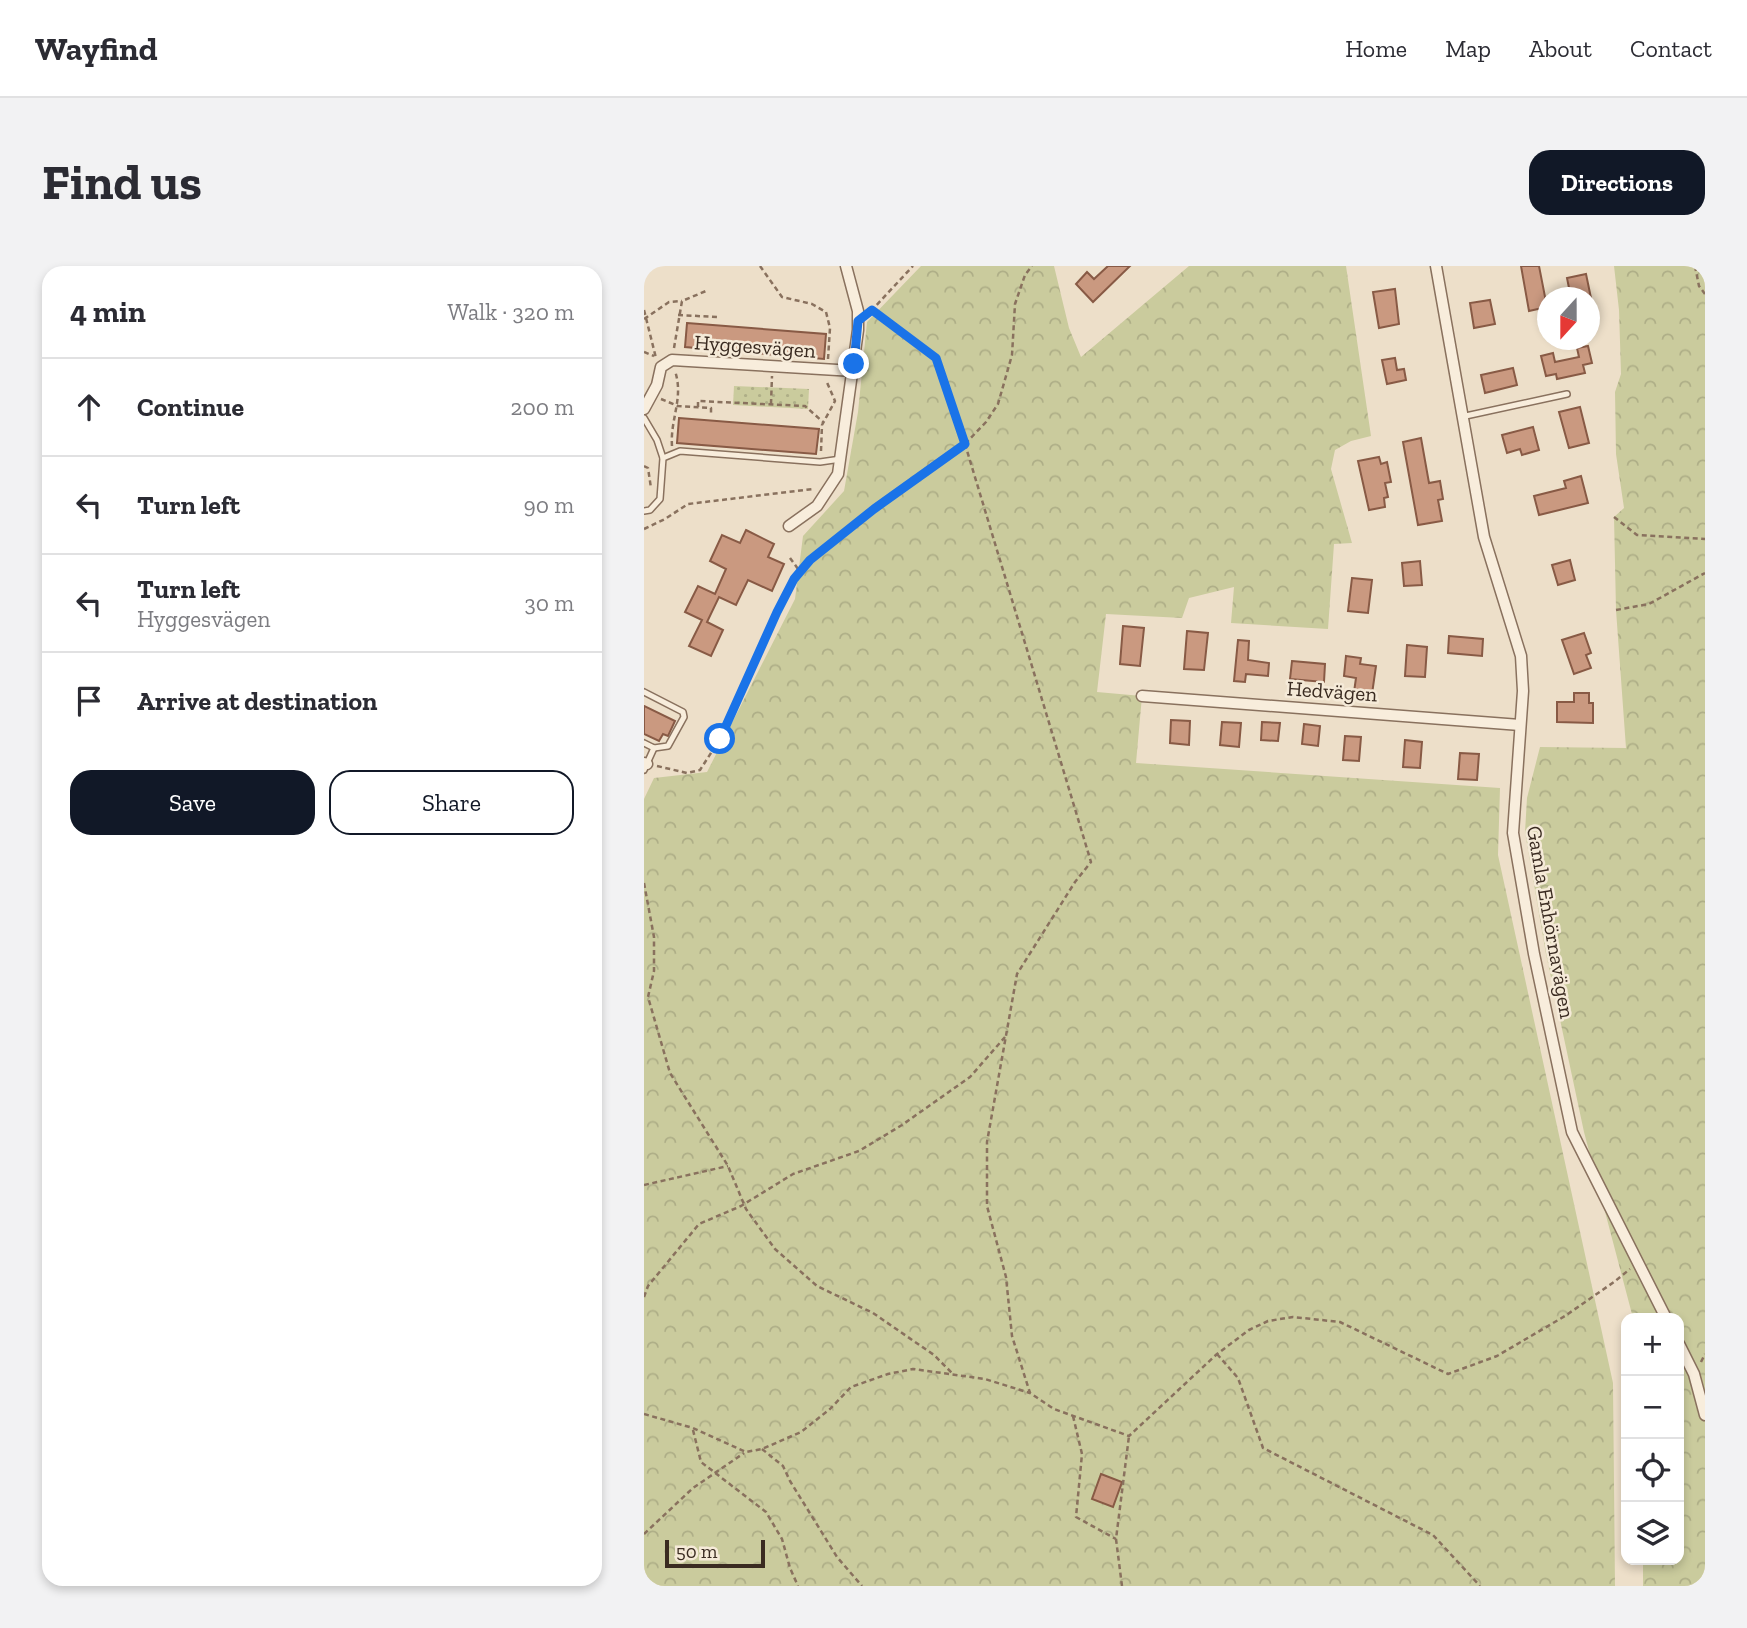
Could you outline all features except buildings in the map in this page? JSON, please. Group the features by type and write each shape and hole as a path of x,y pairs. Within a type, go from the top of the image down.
{"street":[{"path":"789,526 817,506 838,474 854,371 858,321 858,311 846,266"},
{"name":"Gamla Enhörnavägen","path":"1436,266 1484,537 1521,656 1523,691 1513,833 1534,954 1572,1132 1664,1313"},
{"name":"Hyggesvägen","path":"658,362 672,360 854,371"},
{"path":"644,410 657,385 658,362"},
{"name":"Hedvägen","path":"1142,696 1520,725"},
{"path":"1684,1353 1694,1374 1705,1415"}],"lane":[{"path":"1461,417 1567,394"},
{"path":"644,418 657,440 663,458 660,499 650,510 644,511"},
{"path":"663,458 680,450 820,462 841,459"},
{"path":"644,692 683,712 684,718 668,746 654,748 644,743"},
{"path":"647,765 654,748"}],"path":[{"path":"760,266 782,297"},
{"path":"858,321 872,310 913,266"},
{"path":"647,765 687,773 700,770 720,739 794,579 810,560 965,444 986,422 998,404 1012,355 1015,304 1025,275 1032,266"},
{"path":"1695,266 1699,286 1705,294"},
{"path":"645,318 669,302 682,301 706,292"},
{"path":"673,454 674,412 678,406 680,385 672,360 682,301"},
{"path":"644,310 658,362"},
{"path":"872,310 936,358 965,444 1091,862 1075,882 1017,974 987,1142 987,1206 1006,1277 1012,1336 1030,1393"},
{"path":"678,315 717,317"},
{"path":"644,352 658,362"},
{"path":"771,404 772,366"},
{"path":"652,396 678,406 711,408 711,416"},
{"path":"698,407 698,401 805,406 823,422"},
{"path":"644,466 648,468 653,507"},
{"path":"644,529 688,504 807,489 830,489"},
{"path":"1614,517 1637,535 1705,539"},
{"path":"790,558 801,573"},
{"path":"1616,610 1649,604 1705,573"},
{"path":"644,883 654,937 654,971 648,997 670,1073 728,1166 744,1204 775,1249 817,1286 873,1313 934,1355 953,1374"},
{"path":"644,1297 648,1286 665,1263 699,1224 744,1204 793,1174 859,1151 902,1125 970,1077 1005,1037"},
{"path":"644,1185 728,1166"},
{"path":"1122,1586 1116,1539 1129,1436 1217,1354 1249,1329 1268,1321 1293,1317 1340,1322 1448,1374 1497,1356 1565,1316 1638,1262"},
{"path":"1217,1354 1238,1378 1263,1448 1433,1535 1480,1586"},
{"path":"644,1534 693,1488 746,1451 762,1449 801,1432 830,1409 851,1387 888,1374 913,1369 985,1379 1030,1393 1054,1409 1129,1436"},
{"path":"644,1414 693,1428 746,1451"},
{"path":"1073,1416 1082,1454 1076,1517 1116,1539"},
{"path":"693,1428 701,1462 766,1512 782,1539 797,1586"},
{"path":"762,1449 783,1466 837,1557 862,1586"}],"green space":[{"path":"921,266 1054,266 1069,328 1081,357 1189,266 1346,266 1371,436 1351,441 1335,450 1331,469 1352,543 1334,544 1328,629 1231,623 1234,587 1189,598 1182,618 1106,614 1097,692 1142,696 1136,763 1500,788 1498,855 1613,1383 1615,1586 644,1586 644,799 654,778 707,772 795,599 803,536 844,491 858,412 867,322"},
{"path":"1614,266 1705,266 1705,1586 1643,1586 1643,1565 1684,1565 1684,1313 1632,1313 1584,1132 1546,954 1525,832 1527,798 1540,747 1626,748 1616,610 1614,517 1624,508 1616,454 1615,392 1621,374 1619,310"},
{"path":"734,386 809,389 808,409 733,405"}],"route":[{"path":"720,739 794,579 810,560 874,509 965,444 936,358 872,310 858,321 854,364"}]}
